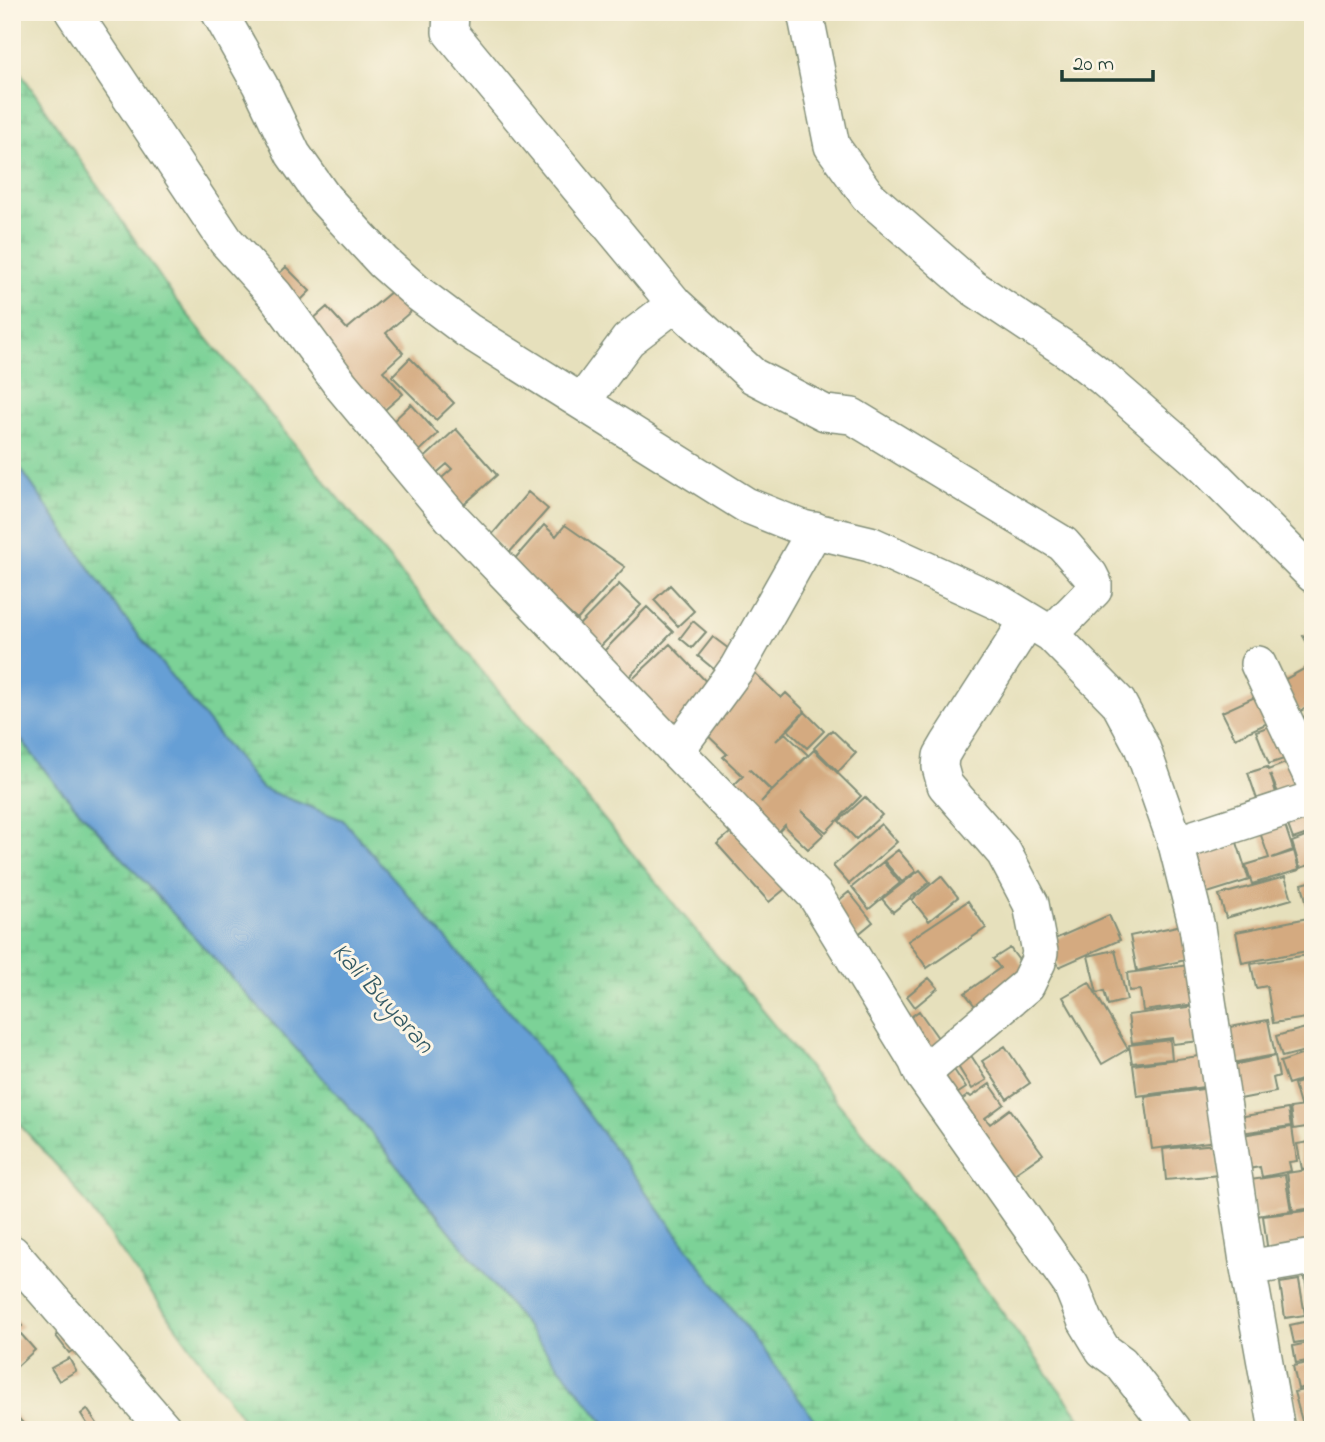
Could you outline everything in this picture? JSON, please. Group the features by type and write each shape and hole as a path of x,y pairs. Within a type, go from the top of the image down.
{"street":[{"path":"73,12 226,241 275,295 341,384 451,517 815,895 922,1074 1071,1285 1085,1320 1103,1350 1121,1363 1173,1430"},
{"path":"219,12 260,85 293,154 324,198 374,253 419,294 467,330 746,505 803,528 870,544 1000,603 1040,627 1118,702 1142,747 1176,844 1198,927 1248,1268 1277,1430"},
{"path":"451,12 450,32 675,304 753,376 825,413 852,416 1063,544 1094,583 1094,590 1040,627 947,744 941,756 940,767 945,785 1004,853 1031,904 1040,952 1027,985 922,1074"},
{"path":"805,12 832,146 867,196 972,287 1068,351 1103,378 1204,466 1313,575"},
{"path":"582,402 628,341 675,304"},
{"path":"677,750 737,668 816,530"},
{"path":"1258,664 1313,780"},
{"path":"1176,844 1313,799"},
{"path":"12,1253 165,1430"},
{"path":"1248,1268 1313,1257"}],"green space":[{"path":"12,60 178,303 929,1213 1089,1430 822,1430 343,820 261,788 120,612 12,456"},
{"path":"12,728 58,787 360,1119 610,1430 251,1430 67,1177 12,1116"}],"water":[{"name":"Kali Buyaran","path":"12,456 120,612 261,788 343,820 529,1034 822,1430 610,1430 360,1119 58,787 12,728"}],"building":[{"path":"286,267 310,291 296,305 271,281"},
{"path":"398,286 416,307 386,333 403,353 383,371 403,394 380,414 304,327 327,307 347,329"},
{"path":"410,358 454,403 436,420 392,376"},
{"path":"411,404 438,434 415,455 388,426"},
{"path":"456,429 497,475 459,509 435,484 452,469 447,464 432,477 419,463"},
{"path":"528,492 548,509 509,553 490,537"},
{"path":"544,525 556,536 565,525 625,567 577,620 512,562"},
{"path":"619,584 641,605 599,648 577,627"},
{"path":"670,585 694,611 678,626 654,600"},
{"path":"647,607 673,632 628,678 602,653"},
{"path":"693,621 706,632 692,648 680,638"},
{"path":"1313,631 1313,653 1303,636"},
{"path":"713,637 737,655 721,675 698,656"},
{"path":"670,644 716,692 671,734 625,686"},
{"path":"1313,664 1313,704 1299,712 1282,681"},
{"path":"752,670 781,698 786,693 805,711 776,741 785,733 808,755 772,791 749,769 771,791 761,802 814,750 861,796 826,832 801,811 824,834 808,849 785,825 773,838 725,794 743,776 723,757 727,754 698,726"},
{"path":"1257,696 1270,722 1235,738 1222,712"},
{"path":"805,712 824,731 807,748 788,730"},
{"path":"1313,712 1313,738 1301,719"},
{"path":"1273,725 1287,758 1269,764 1256,731"},
{"path":"832,730 856,753 838,772 814,748"},
{"path":"1293,760 1303,785 1279,795 1270,774 1277,796 1258,802 1248,773 1267,767 1268,770"},
{"path":"865,797 882,815 856,839 839,821"},
{"path":"1304,809 1313,832 1293,839 1285,817"},
{"path":"1282,816 1293,850 1272,858 1294,851 1299,870 1252,884 1246,865 1269,858 1257,824"},
{"path":"881,824 897,842 849,884 833,866"},
{"path":"738,826 790,885 769,902 717,844"},
{"path":"1234,833 1249,880 1201,895 1186,847"},
{"path":"1313,834 1313,864 1300,868 1292,842"},
{"path":"898,850 916,871 902,882 884,861"},
{"path":"883,862 900,883 869,909 852,887"},
{"path":"920,870 930,882 893,912 882,899"},
{"path":"941,876 958,897 929,921 912,900"},
{"path":"1285,877 1292,899 1226,918 1219,895"},
{"path":"1313,881 1313,913 1309,913 1302,884"},
{"path":"849,892 873,922 856,936 832,906"},
{"path":"968,901 986,928 927,968 908,941"},
{"path":"1109,915 1120,940 1059,967 1048,942"},
{"path":"1313,917 1313,950 1242,963 1236,932"},
{"path":"1182,925 1190,959 1137,971 1130,936"},
{"path":"1010,948 1029,974 978,1010 965,993 1000,968 993,959"},
{"path":"1115,950 1127,1000 1108,1005 1104,991 1097,993 1088,956"},
{"path":"1308,955 1313,983 1313,1017 1273,1023 1267,986 1256,988 1251,964"},
{"path":"1189,965 1203,1003 1143,1011 1140,990 1129,991 1127,973"},
{"path":"929,978 938,988 915,1007 907,996"},
{"path":"1089,982 1128,1049 1102,1064 1063,997"},
{"path":"1195,1006 1200,1041 1173,1044 1172,1038 1132,1043 1128,1015"},
{"path":"919,1011 943,1045 925,1057 901,1024"},
{"path":"1268,1020 1275,1055 1232,1063 1225,1028"},
{"path":"1313,1026 1313,1049 1282,1057 1276,1036"},
{"path":"1170,1040 1172,1059 1132,1063 1129,1045"},
{"path":"1005,1046 1030,1083 1007,1099 982,1061"},
{"path":"968,1051 987,1080 972,1089 954,1060"},
{"path":"1313,1051 1313,1076 1288,1084 1280,1062"},
{"path":"1206,1055 1211,1086 1137,1096 1133,1065"},
{"path":"1275,1056 1279,1076 1273,1078 1276,1092 1235,1100 1228,1066"},
{"path":"951,1065 966,1088 949,1099 933,1077"},
{"path":"1313,1078 1313,1102 1300,1105 1294,1084"},
{"path":"990,1084 1004,1104 985,1118 990,1124 1010,1109 1043,1154 1006,1180 952,1106"},
{"path":"1210,1088 1217,1141 1152,1149 1145,1097"},
{"path":"1313,1105 1313,1126 1293,1129 1290,1108"},
{"path":"1288,1109 1291,1126 1241,1133 1238,1117"},
{"path":"1292,1127 1297,1161 1289,1162 1291,1171 1262,1177 1260,1167 1248,1169 1242,1135"},
{"path":"1310,1142 1313,1167 1302,1169 1297,1144"},
{"path":"1216,1144 1219,1175 1166,1180 1163,1149"},
{"path":"1313,1169 1313,1208 1293,1211 1287,1173"},
{"path":"1285,1175 1291,1211 1256,1216 1250,1180"},
{"path":"1313,1210 1313,1247 1268,1253 1263,1216"},
{"path":"1313,1265 1313,1317 1311,1317 1303,1266"},
{"path":"1299,1280 1305,1315 1285,1318 1280,1283"},
{"path":"12,1315 22,1326 12,1335"},
{"path":"1313,1320 1313,1340 1294,1343 1290,1325"},
{"path":"67,1329 79,1346 69,1353 56,1336"},
{"path":"21,1334 35,1350 12,1371 12,1342"},
{"path":"1313,1342 1313,1360 1296,1363 1293,1346"},
{"path":"69,1358 76,1371 59,1381 51,1368"},
{"path":"1313,1362 1313,1385 1298,1389 1293,1366"},
{"path":"1313,1388 1313,1418 1302,1421 1294,1392"},
{"path":"87,1409 100,1428 97,1430 91,1430 81,1414"},
{"path":"12,1411 29,1430 12,1430"}]}
